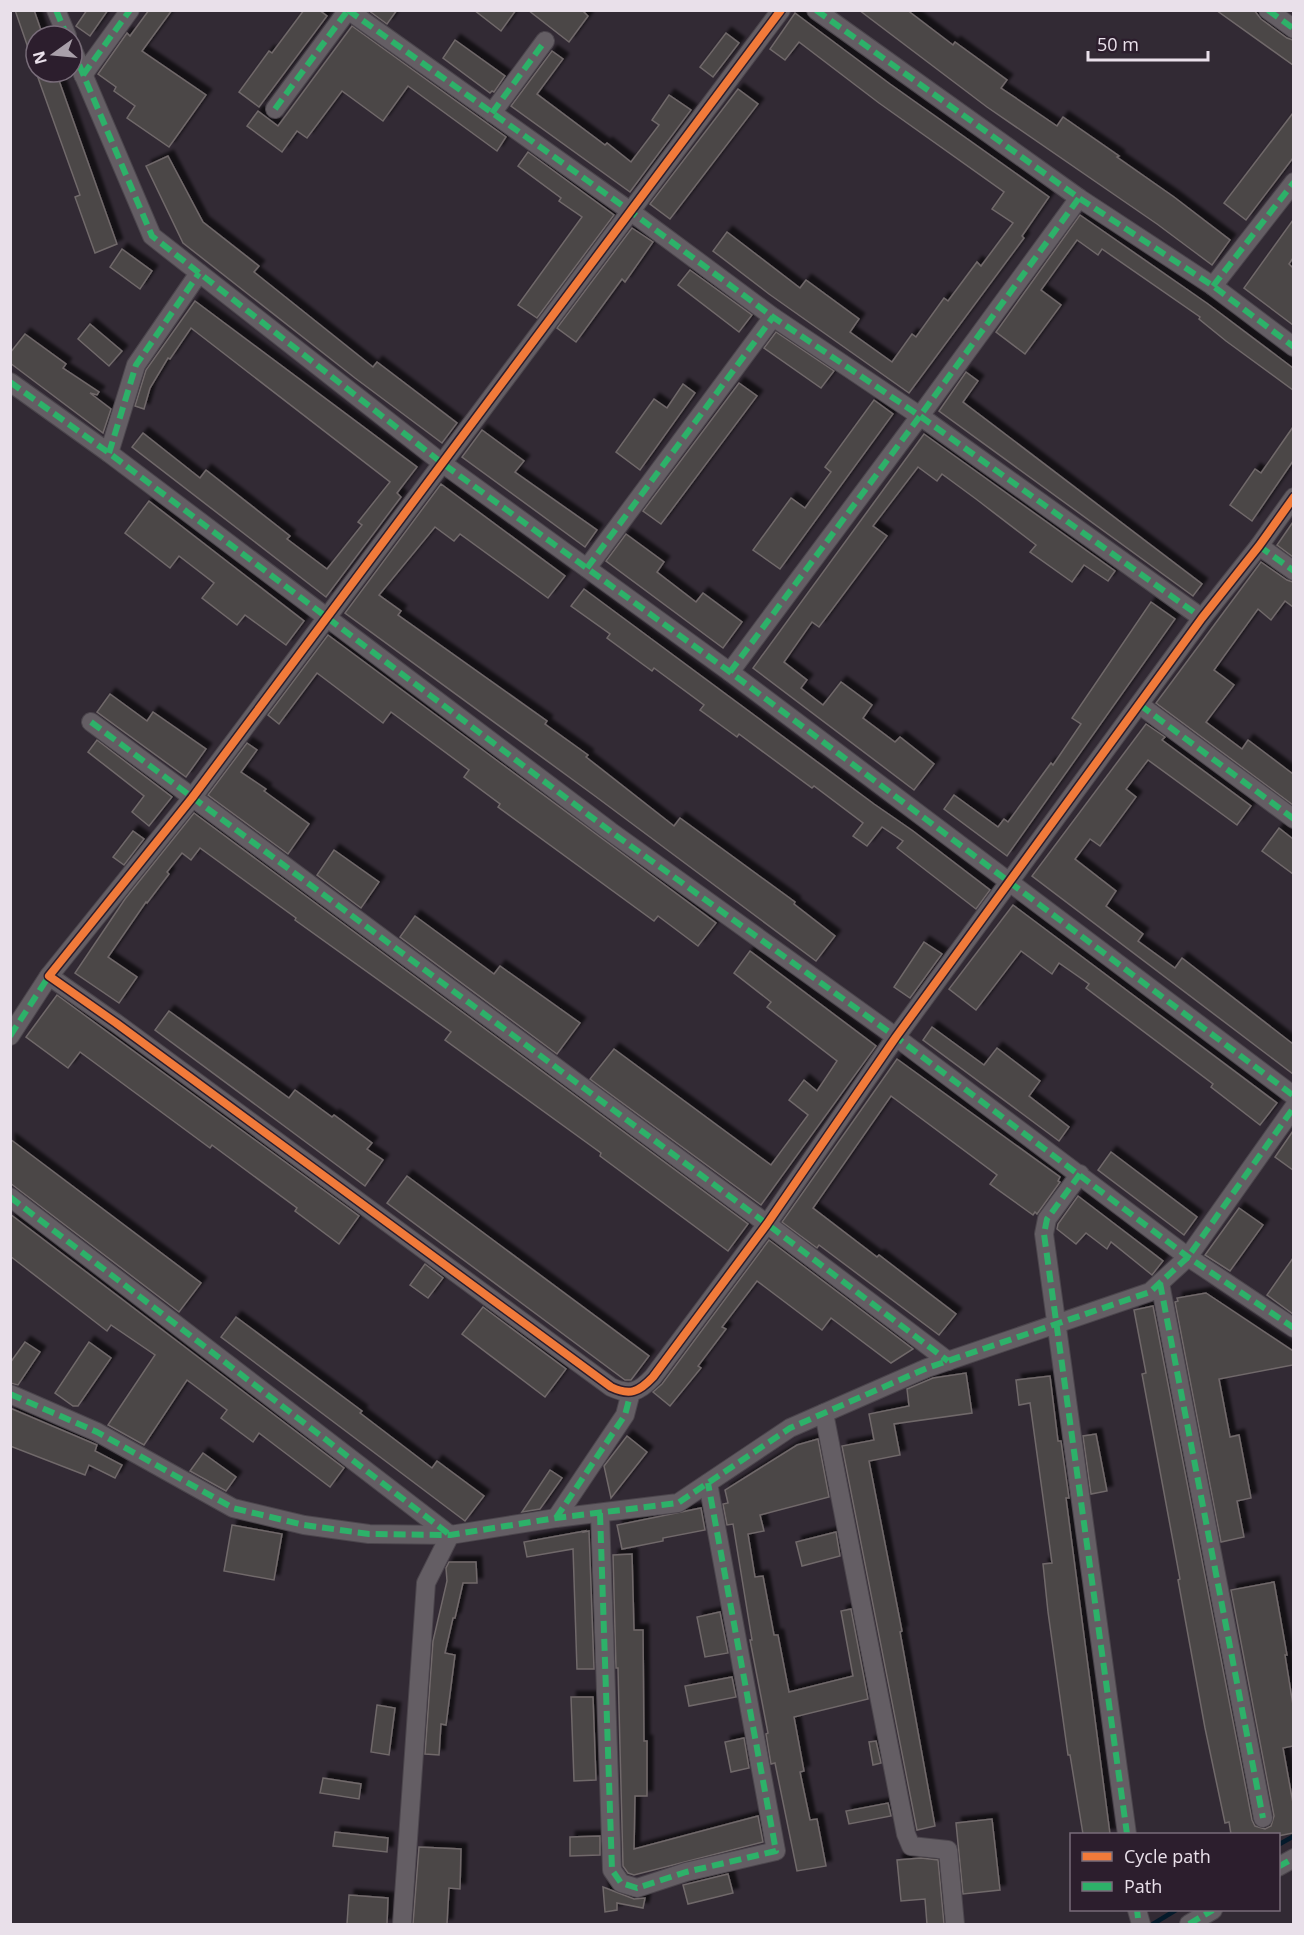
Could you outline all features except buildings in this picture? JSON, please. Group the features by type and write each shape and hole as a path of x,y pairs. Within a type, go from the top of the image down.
{"street":[{"path":"56,10 62,24"},
{"path":"84,74 130,10"},
{"path":"275,109 348,10 630,211 773,318 920,416 1202,618"},
{"path":"10,1036 49,976 192,798 781,10"},
{"path":"816,10 1079,198 1213,286 1293,347"},
{"path":"1268,10 1293,29"},
{"path":"492,112 546,40"},
{"path":"84,77 152,236 441,463 730,672 1293,1096"},
{"path":"1213,286 1293,182"},
{"path":"730,672 1079,198"},
{"path":"109,453 136,365 199,273"},
{"path":"587,568 773,318"},
{"path":"10,382 109,453 610,831 896,1037 1188,1257 1293,1328"},
{"path":"49,976 610,1387 622,1392 642,1389 767,1224 896,1037 1293,497"},
{"path":"1259,546 1293,571"},
{"path":"1140,705 1293,819"},
{"path":"91,722 948,1361"},
{"path":"10,1394 97,1432 233,1508 304,1525 369,1534 450,1535 556,1518 678,1503 790,1428 948,1361 1150,1292 1188,1257 1293,1107"},
{"path":"1080,1174 1047,1219 1044,1234 1127,1833"},
{"path":"10,1197 450,1535"},
{"path":"1160,1283 1263,1818"},
{"path":"556,1518 625,1415 631,1392"},
{"path":"824,1413 906,1834 911,1846 948,1850 955,1924"},
{"path":"600,1513 612,1870 621,1883 637,1888 686,1872 776,1851 708,1484"},
{"path":"402,1924 426,1583 450,1535"},
{"path":"1280,1867 1293,1858"},
{"path":"1189,1924 1210,1911"}],"waterway":[{"path":"1280,1844 1294,1836"},
{"path":"1153,1924 1174,1911"}],"marked path":[{"path":"56,10 62,24"},
{"path":"84,74 130,10"},
{"path":"348,10 630,211 773,317 920,416 1202,618"},
{"path":"275,109 348,10"},
{"path":"816,10 1079,198 1213,286 1294,347"},
{"path":"1268,10 1294,29"},
{"path":"492,113 545,41"},
{"path":"84,76 152,236 442,463 730,672 1294,1096"},
{"path":"1213,286 1294,182"},
{"path":"730,672 1079,198"},
{"path":"109,453 136,365 199,273"},
{"path":"587,568 773,317"},
{"path":"10,382 109,453 610,831 896,1037 1188,1257 1294,1328"},
{"path":"1259,546 1294,571"},
{"path":"1140,705 1294,819"},
{"path":"91,722 948,1361"},
{"path":"10,1036 49,976"},
{"path":"10,1394 97,1432 233,1508 304,1525 369,1534 450,1535 556,1518 678,1503 790,1428 927,1368 1150,1292 1188,1257 1294,1107"},
{"path":"1080,1174 1047,1219 1044,1234 1127,1833"},
{"path":"10,1197 450,1535"},
{"path":"1160,1283 1263,1818"},
{"path":"556,1518 625,1415 631,1392"},
{"path":"600,1513 612,1870 621,1883 637,1888 686,1872 776,1851 708,1483"},
{"path":"1280,1866 1294,1858"},
{"path":"1137,1911 1138,1918"},
{"path":"1189,1924 1211,1911"}],"cycle path":[{"path":"781,10 192,798 49,976 611,1387 629,1392 634,1391 653,1377 767,1224 896,1037 1202,618 1294,497"}]}
